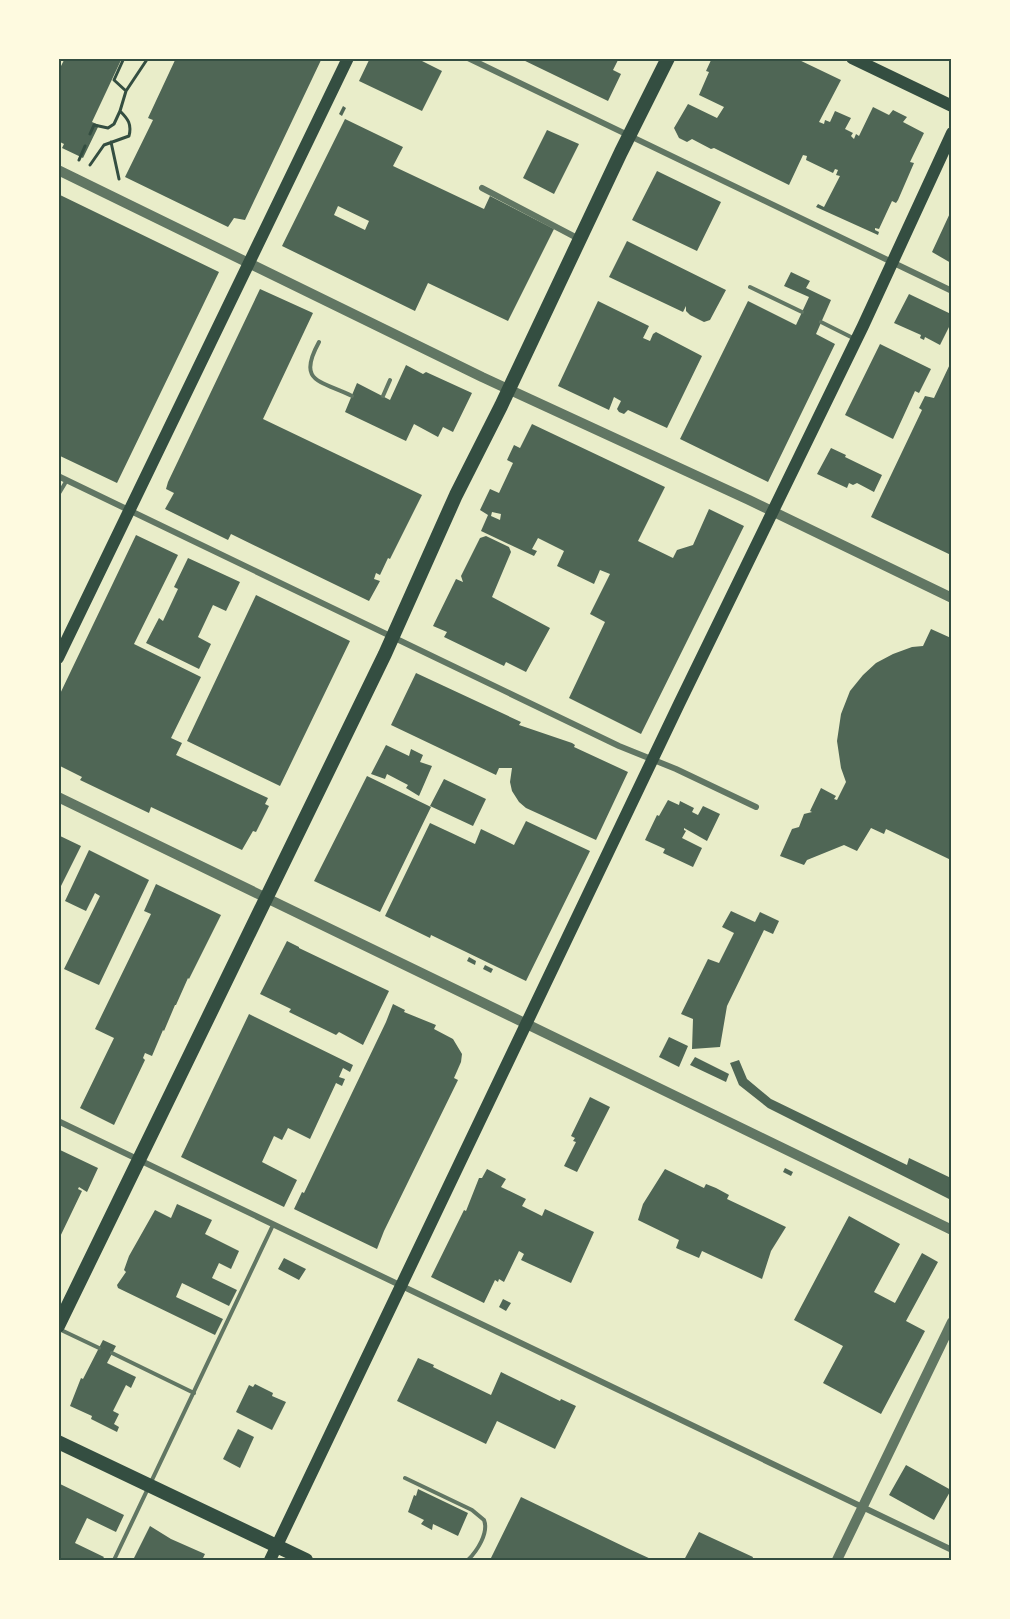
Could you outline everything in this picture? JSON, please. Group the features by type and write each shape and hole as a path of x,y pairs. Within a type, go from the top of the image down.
{"main road":[{"path":"58,658 348,58"},
{"path":"58,1327 393,636 456,495 668,58"},
{"path":"852,58 951,106"},
{"path":"270,1560 653,759 857,339 951,133"},
{"path":"58,1442 306,1560"}],"street":[{"path":"468,58 951,291"},
{"path":"58,170 951,598"},
{"path":"482,188 579,239"},
{"path":"58,476 619,746 653,759 756,807"},
{"path":"58,797 951,1230"},
{"path":"58,1121 951,1550"},
{"path":"837,1560 951,1322"}],"lane":[{"path":"750,287 802,312"},
{"path":"821,322 857,339"},
{"path":"319,342 309,360 308,367 311,375 352,396"},
{"path":"383,396 390,380"},
{"path":"58,495 67,480"},
{"path":"114,1560 273,1225"},
{"path":"58,1327 99,1348"},
{"path":"112,1353 194,1393"},
{"path":"405,1478 472,1510 484,1520 485,1530 482,1540 468,1560"}],"path":[{"path":"124,58 114,81 126,91"},
{"path":"90,134 94,125 108,128 114,124 126,91 148,58"},
{"path":"90,165 100,150 111,142 129,136 131,128 128,120 120,111"},
{"path":"111,142 119,178"},
{"path":"79,160 85,146"}],"building":[{"path":"65,58 122,58 92,122 99,125 83,158 62,148 64,144 58,141 58,72"},
{"path":"176,58 322,58 245,220 234,218 228,227 125,177 153,120 148,118"},
{"path":"370,58 416,58 442,71 422,111 359,81"},
{"path":"519,58 619,58 613,70 621,74 608,101"},
{"path":"712,58 795,58 841,80 819,122 824,124 825,120 830,122 835,111 851,118 845,129 853,133 851,136 854,139 856,134 859,136 873,107 889,115 893,110 907,117 903,122 924,133 910,162 914,163 898,200 896,203 892,201 879,229 875,228 879,232 878,235 816,207 818,204 824,207 840,176 836,175 838,170 835,169 833,173 806,160 807,156 803,155 789,185 714,148 711,149 692,139 687,142 679,138 674,128 688,104 717,118 724,107 699,95 709,72 706,71"},
{"path":"343,106 346,108 342,116 339,114"},
{"path":"345,119 403,147 393,166 484,209 490,196 554,229 508,321 428,283 415,311 282,246","holes":["338,206 369,221 365,230 334,215"]},
{"path":"547,130 579,144 554,194 523,178"},
{"path":"657,171 721,202 697,251 632,220"},
{"path":"58,194 219,272 117,483 58,455"},
{"path":"951,211 951,263 932,252"},
{"path":"627,241 726,290 710,320 704,322 690,315 686,311 686,306 683,312 609,277"},
{"path":"791,272 810,281 806,288 831,300 816,334 835,344 768,482 680,439 748,301 796,325 809,297 784,286"},
{"path":"260,289 313,313 263,419 422,495 390,559 388,558 380,575 376,573 374,579 380,581 369,601 231,534 228,540 165,509 174,493 166,489 168,482"},
{"path":"909,294 951,314 951,323 940,345 925,337 924,340 920,338 921,335 894,323"},
{"path":"598,301 649,326 643,338 650,341 656,332 702,356 667,428 628,410 624,414 619,412 617,409 621,401 614,397 609,410 558,386"},
{"path":"880,344 931,369 919,393 915,391 893,439 845,415"},
{"path":"951,362 951,555 871,517 922,410 919,408 925,396 934,398"},
{"path":"406,365 472,393 453,432 443,427 438,437 414,424 406,441 345,412 357,383 390,400"},
{"path":"532,424 665,487 638,541 673,558 677,550 693,545 709,509 744,526 641,734 569,698 605,622 590,614 610,574 600,570 594,584 557,566 564,551 538,538 532,549 537,551 534,556 481,531 488,515 480,510 490,489 499,493 513,463 507,460 514,445 520,448","holes":["492,512 501,514 500,520 491,516"]},
{"path":"831,448 882,475 874,492 857,483 853,485 849,483 847,488 817,474"},
{"path":"136,535 178,555 134,644 201,677 171,738 182,743 176,755 268,798 265,804 269,806 256,832 253,831 242,850 151,807 149,813 80,780 82,777 58,765 58,698"},
{"path":"486,536 509,547 511,552 492,597 550,628 526,672 506,662 504,666 444,637 447,632 433,626 456,579 463,582 461,576 480,538"},
{"path":"188,558 240,582 226,611 213,605 198,637 211,644 199,669 146,643 159,618 163,621 178,589 174,587"},
{"path":"256,595 350,641 280,786 187,741"},
{"path":"931,629 951,638 951,860 886,829 884,834 871,828 857,851 844,845 807,860 804,865 780,856 792,829 799,827 804,814 812,812 810,811 821,788 836,796 834,799 837,800 846,782 841,768 837,741 841,714 850,691 876,663 912,647 923,646"},
{"path":"416,673 521,722 519,725 572,743 574,747 628,772 596,840 526,808 519,802 512,791 510,782 512,768 499,768 496,775 391,725"},
{"path":"386,745 409,756 411,749 423,755 420,762 432,766 419,796 406,788 408,785 387,774 385,779 371,774"},
{"path":"367,776 431,807 380,912 314,881"},
{"path":"444,779 486,799 473,826 430,806"},
{"path":"668,800 679,805 680,801 694,808 692,812 698,815 703,806 720,814 707,841 684,828 686,831 682,838 702,848 693,867 663,853 665,849 645,840 657,815 659,816"},
{"path":"526,821 590,851 526,981 431,935 430,938 385,916 430,823 475,844 481,829 514,845"},
{"path":"58,835 81,846 58,892"},
{"path":"89,850 149,880 99,985 64,969 100,896 95,893 86,911 65,901"},
{"path":"156,884 221,915 188,978 152,1056 145,1053 143,1058 145,1060 114,1125 80,1108 114,1038 95,1029 151,914 144,911"},
{"path":"731,911 755,922 760,912 779,921 773,934 764,930 727,1006 720,1047 692,1049 693,1019 681,1014 708,959 719,963 734,933 722,927"},
{"path":"287,941 389,991 363,1045 339,1032 336,1035 289,1012 291,1009 260,994"},
{"path":"469,957 476,961 475,965 467,961"},
{"path":"485,965 493,969 491,973 483,969"},
{"path":"393,1004 405,1010 404,1012 436,1025 434,1029 453,1039 462,1054 454,1078 458,1080 377,1249 294,1209 302,1192 304,1193"},
{"path":"249,1014 353,1065 350,1072 343,1068 339,1077 345,1079 342,1086 336,1083 310,1139 288,1128 282,1140 274,1136 262,1162 297,1180 284,1207 181,1157"},
{"path":"669,1037 688,1046 679,1067 659,1057"},
{"path":"695,1057 729,1074 726,1082 690,1065"},
{"path":"739,1060 747,1079 771,1099 907,1165 909,1158 951,1178 951,1200 768,1108 739,1085 730,1063"},
{"path":"590,1097 610,1107 577,1172 564,1166 576,1142 571,1136"},
{"path":"58,1149 98,1168 87,1192 79,1187 78,1189 82,1191 58,1241"},
{"path":"785,1168 793,1172 791,1176 783,1172"},
{"path":"487,1169 506,1179 501,1187 526,1199 522,1206 542,1216 545,1209 594,1232 571,1283 521,1260 524,1254 519,1251 504,1282 499,1279 498,1282 495,1280 484,1303 431,1277 464,1210 466,1211 479,1178 482,1178"},
{"path":"665,1169 704,1188 706,1184 716,1188 729,1195 727,1199 786,1227 771,1251 762,1279 702,1251 699,1258 676,1248 679,1240 638,1220 643,1204"},
{"path":"177,1204 212,1220 205,1234 239,1251 231,1269 219,1263 212,1278 237,1290 229,1306 182,1283 176,1297 223,1319 215,1335 118,1288 117,1285 126,1272 124,1270 129,1256 155,1210 171,1218"},
{"path":"849,1216 900,1244 874,1292 895,1303 922,1253 938,1262 906,1321 925,1331 881,1414 823,1383 843,1346 794,1320"},
{"path":"284,1258 306,1269 299,1280 278,1269"},
{"path":"503,1299 511,1303 506,1311 499,1307"},
{"path":"103,1340 116,1346 107,1363 136,1377 131,1388 126,1385 113,1411 119,1414 114,1424 119,1427 117,1432 91,1419 92,1416 70,1406 81,1378 83,1379"},
{"path":"418,1358 491,1395 501,1372 560,1401 561,1399 576,1406 555,1449 497,1421 486,1444 397,1401"},
{"path":"255,1384 273,1393 272,1396 286,1402 272,1430 236,1412 249,1385 253,1387"},
{"path":"238,1429 254,1437 240,1468 223,1459"},
{"path":"906,1465 951,1490 934,1520 889,1495"},
{"path":"58,1483 124,1515 116,1532 87,1518 75,1543 104,1557 102,1560 58,1560"},
{"path":"418,1489 468,1513 458,1536 433,1524 432,1530 421,1524 424,1520 408,1512"},
{"path":"521,1497 627,1548 653,1560 490,1560"},
{"path":"150,1526 171,1539 205,1554 202,1560 133,1560"},
{"path":"699,1532 753,1557 752,1560 684,1560"}]}
